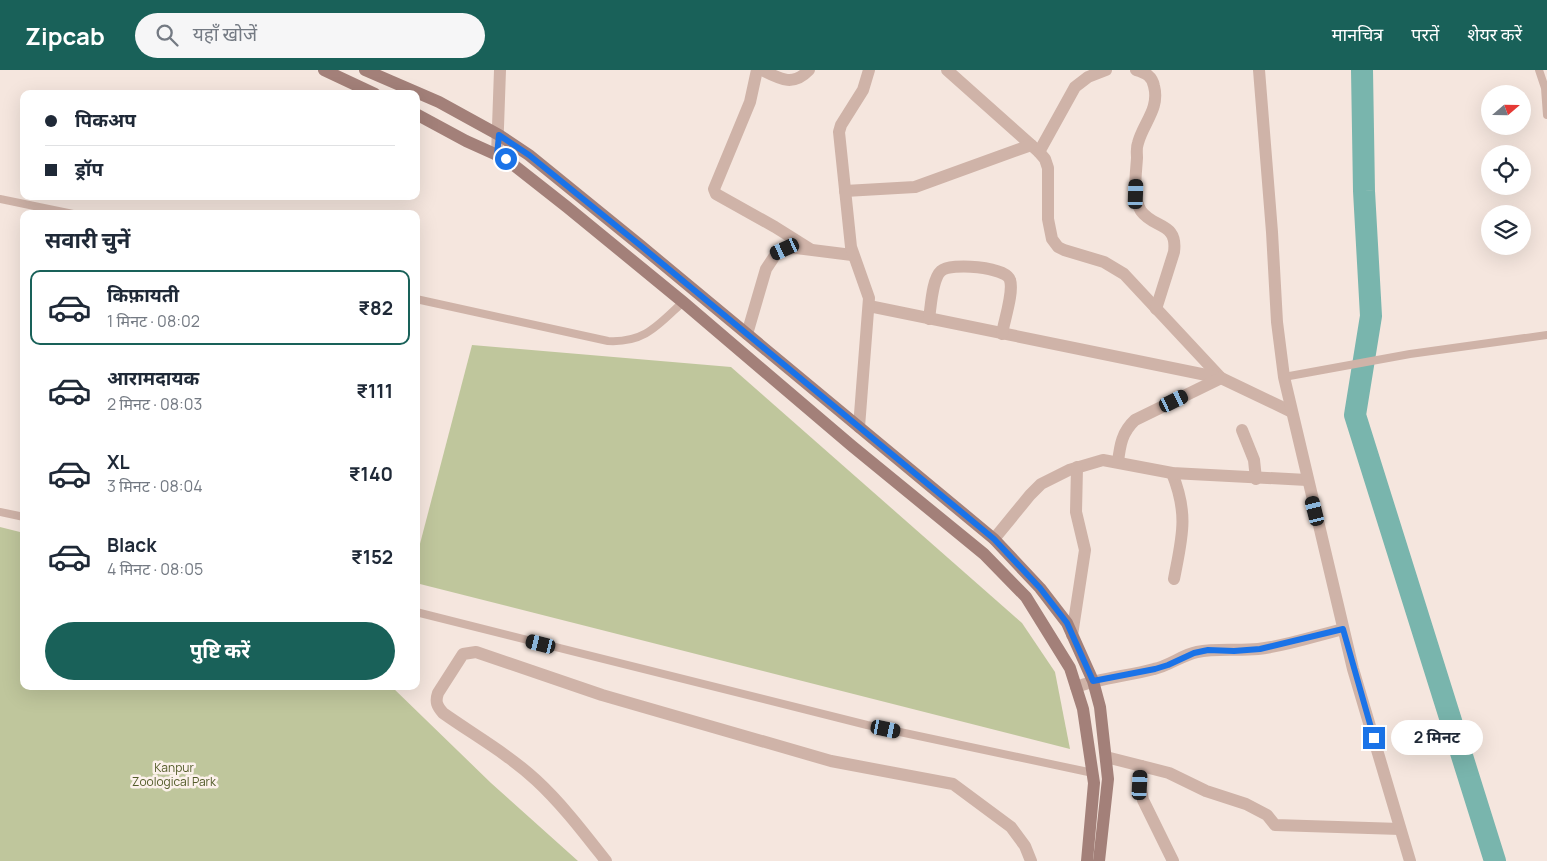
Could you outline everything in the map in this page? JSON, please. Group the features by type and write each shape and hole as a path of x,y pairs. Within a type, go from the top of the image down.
{"main road":[{"path":"324,70 366,90"},
{"path":"365,70 381,73 415,90"},
{"path":"420,92 499,135 536,161 994,539 1040,588 1067,623 1093,681 1100,707 1108,779 1099,861"},
{"path":"420,116 466,141 506,159 567,207 984,554 1026,597 1070,668 1083,709 1094,783 1087,861"}],"street":[{"path":"497,155 500,70"},
{"path":"757,70 750,102 714,189 716,194 810,249"},
{"path":"762,70 782,80 793,80 804,76 809,70"},
{"path":"859,427 869,306 867,290 852,255 839,132 841,125 863,90 869,70"},
{"path":"946,70 1045,159 1048,168 1048,219 1052,239 1058,247 1104,262 1124,274 1221,378"},
{"path":"845,191 915,187 1035,148 1076,87 1088,73 1106,70"},
{"path":"1136,70 1146,73 1152,79 1156,91 1156,103 1137,145 1136,194 1141,210 1146,216 1166,228 1172,234 1175,242 1174,252 1156,309"},
{"path":"1259,70 1277,322 1290,410 1343,629 1410,861"},
{"path":"747,334 766,269 776,254 785,249 796,248 852,255"},
{"path":"929,319 936,278 944,268 959,266 998,271 1008,277 1010,281 1002,334"},
{"path":"869,306 1221,378 1290,410"},
{"path":"1118,462 1121,440 1125,430 1135,420 1221,378"},
{"path":"1242,430 1254,460 1256,479"},
{"path":"994,539 1041,484 1053,476 1103,460 1172,473 1256,479 1307,480"},
{"path":"1072,636 1085,550 1076,512 1078,467"},
{"path":"1172,473 1180,497 1183,517 1183,532 1174,579"},
{"path":"1076,687 1093,681 1155,669 1194,653 1208,650 1260,649 1343,629"},
{"path":"606,861 580,828 537,780 437,707 436,699 438,693 462,654 476,652 602,695 831,761 953,784 1011,827 1025,846 1031,861"},
{"path":"1106,756 1169,773 1206,792 1246,804 1266,815 1275,825 1400,829"},
{"path":"1141,766 1140,785 1142,800 1173,861"}],"lane":[{"path":"1539,70 1545,88 1547,115"},
{"path":"0,198 55,210"},
{"path":"420,300 608,341 624,342 639,337 653,329 683,302"},
{"path":"1284,377 1376,360 1547,336"},
{"path":"0,512 20,516"},
{"path":"420,613 867,725 1092,773"}],"green space":[{"path":"472,345 731,367 1022,623 1055,672 1070,749 420,584 420,544"},
{"name":"Kanpur Zoological Park","path":"0,527 20,532 20,690 395,690 491,783 578,861 0,861"}],"waterway":[{"path":"1362,70 1364,191 1371,316 1355,415 1495,861"}],"route":[{"path":"506,159 497,155 499,135 529,155 641,246 994,539 1040,588 1067,623 1093,681 1155,669 1194,653 1208,650 1260,649 1343,629 1374,738"}]}
